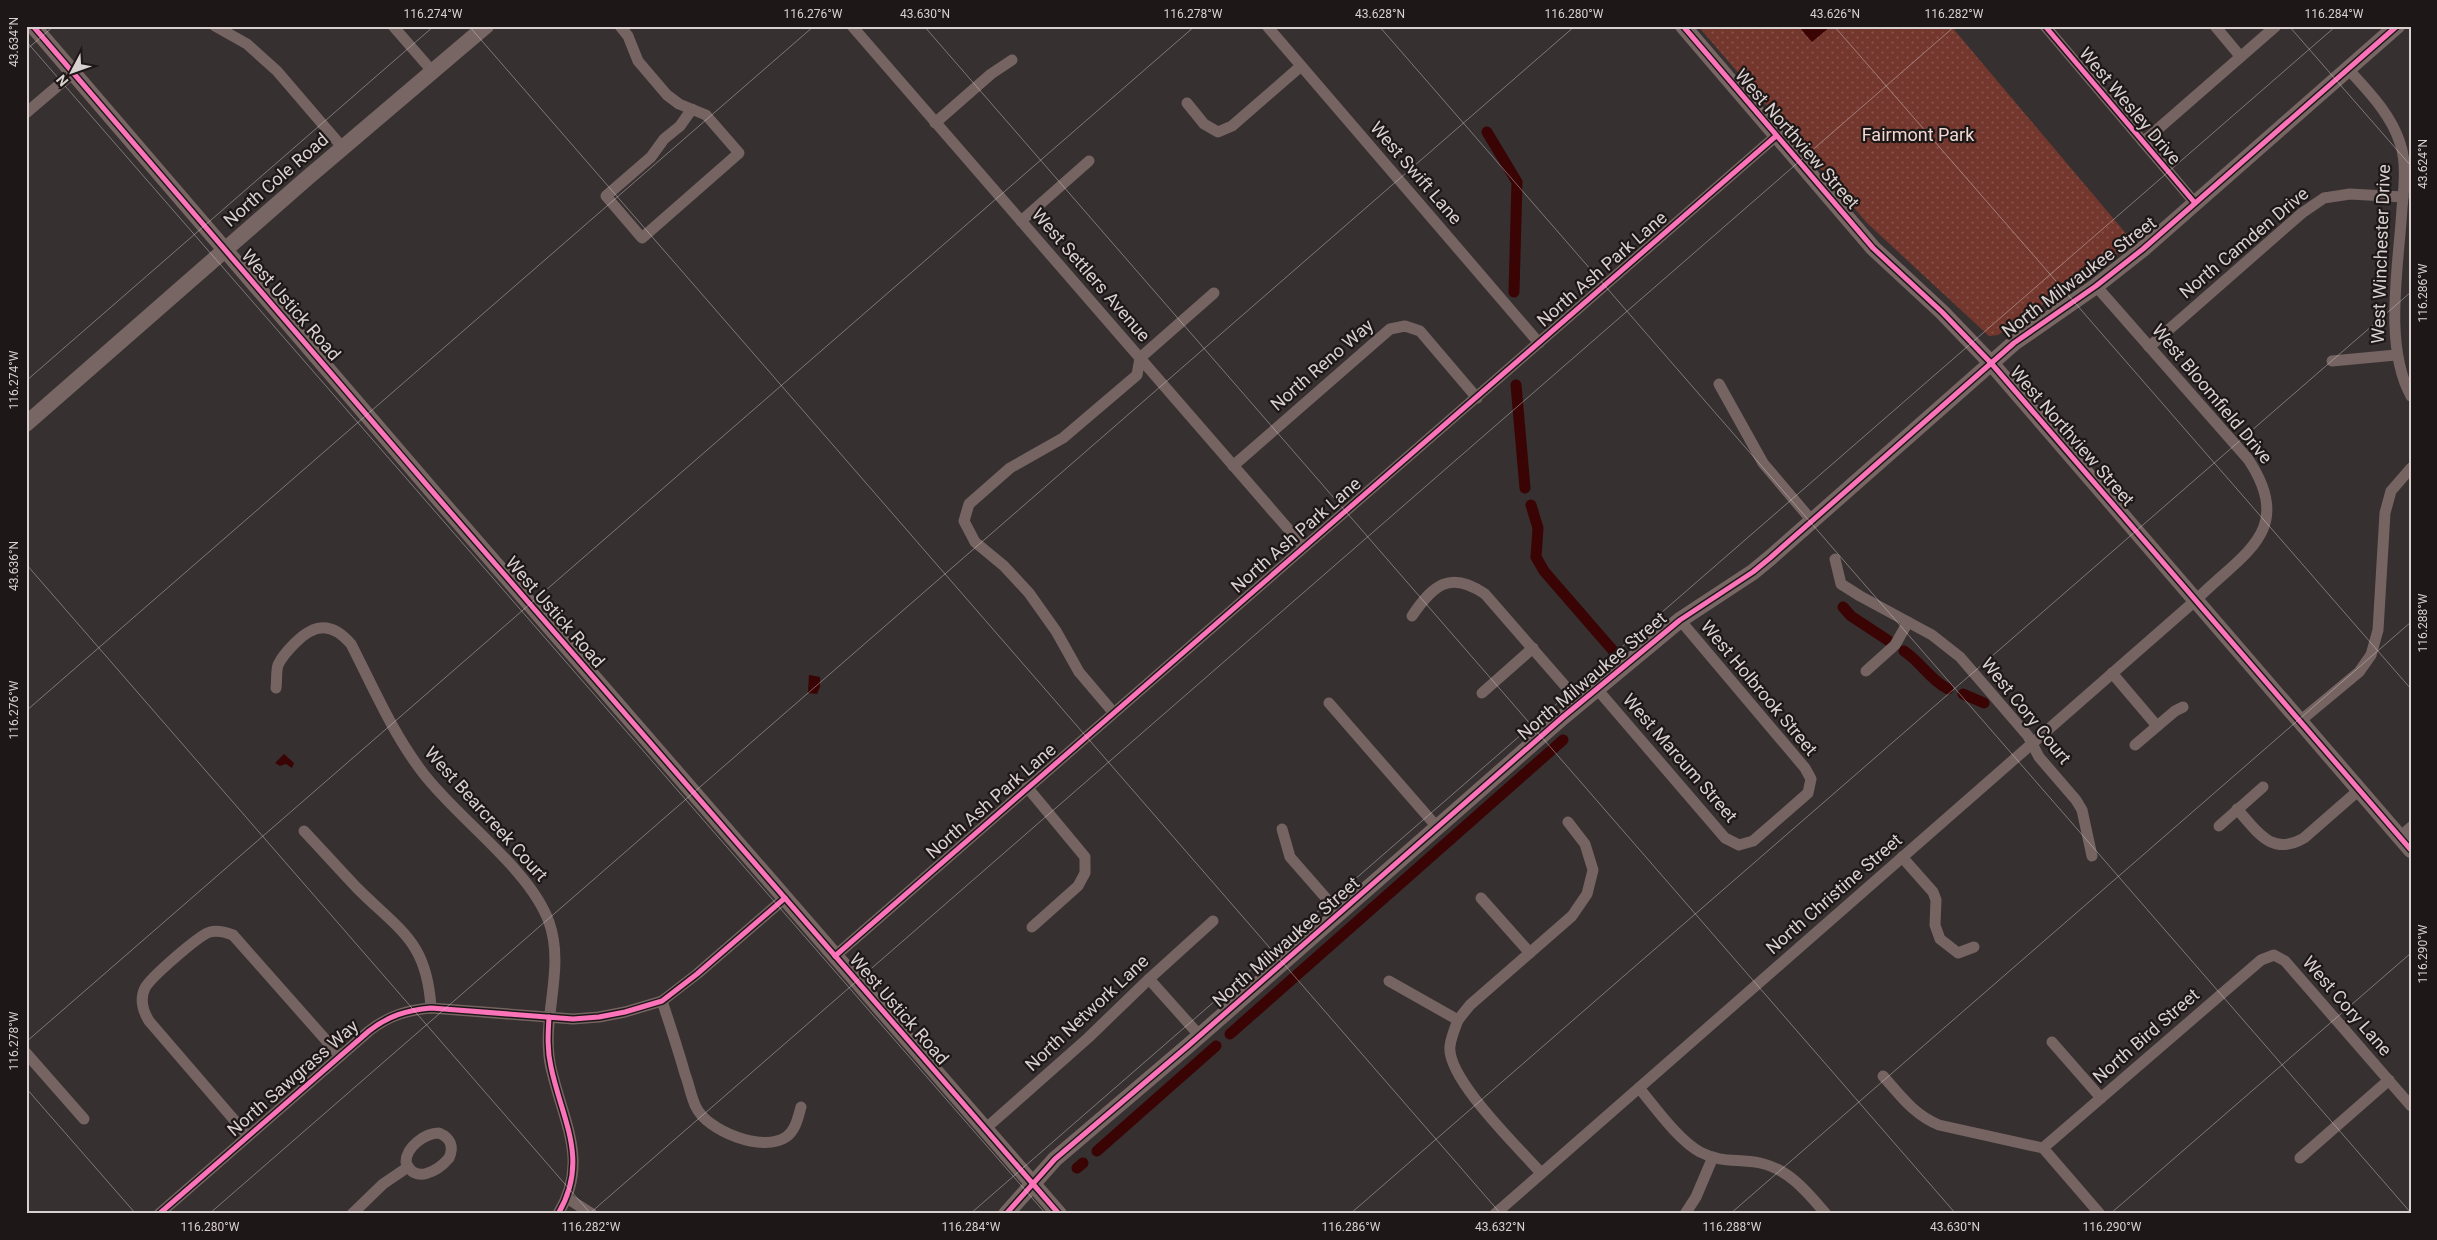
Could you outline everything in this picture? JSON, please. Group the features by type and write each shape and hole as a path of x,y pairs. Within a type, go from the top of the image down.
{"main road":[{"name":"West Ustick Road","path":"33,26 985,1129 1059,1214 1067,1214"},
{"name":"North Cole Road","path":"26,424 486,26"},
{"name":"West Northview Street","path":"1682,26 1873,248 1942,312 1991,363 2359,790 2405,832 2411,850"},
{"name":"North Milwaukee Street","path":"1006,1214 1034,1185 1054,1159 1200,1036 1580,703 1680,620 1753,572 1813,522 1991,363 2022,338 2096,286 2142,250 2397,26"}],"street":[{"path":"215,26 247,44 277,71 343,148"},
{"path":"393,26 433,72"},
{"path":"620,26 628,36 638,61 667,95 706,116 739,153 642,238 606,196 651,157 664,139 680,126 692,109"},
{"name":"West Swift Lane","path":"1267,26 1539,343"},
{"name":"West Wesley Drive","path":"2045,26 2195,203"},
{"path":"2215,26 2240,56"},
{"path":"2143,142 2276,26"},
{"name":"West Settlers Avenue","path":"854,27 1303,546"},
{"path":"935,122 991,74 1012,60"},
{"path":"1187,102 1204,124 1218,132 1232,126 1301,66"},
{"name":"West Winchester Drive","path":"2348,69 2383,108 2400,144 2404,176 2394,327 2396,355 2404,383 2411,396"},
{"path":"26,113 73,73"},
{"name":"North Ash Park Lane","path":"835,956 1303,546 1477,398 1776,136"},
{"path":"1021,221 1089,161"},
{"name":"North Camden Drive","path":"2149,347 2302,213 2324,198 2350,194 2403,198"},
{"name":"West Bloomfield Drive","path":"2096,286 2248,459 2260,478 2266,494 2267,517 2254,546 2196,600"},
{"path":"1113,712 1080,672 1056,631 1029,593 1004,566 975,542 964,521 969,504 1010,468 1063,438 1137,375 1140,358 1214,293"},
{"name":"North Reno Way","path":"1233,466 1390,329 1405,326 1420,331 1477,398"},
{"path":"2332,361 2396,355"},
{"path":"1720,384 1763,463 1813,522"},
{"path":"2300,721 2359,672 2371,655 2378,630 2385,513 2391,491 2411,468"},
{"name":"West Cory Court","path":"1836,558 1842,584 1947,645 1960,657 2028,736 2039,757 2082,810 2092,856"},
{"path":"1412,616 1435,588 1445,582 1465,583 1485,594 1580,703"},
{"name":"North Christine Street","path":"1495,1214 2196,600"},
{"name":"West Holbrook Street","path":"1680,620 1805,768 1811,779 1808,793 1754,841 1740,845"},
{"path":"1866,671 1895,645 1908,622"},
{"name":"West Bearcreek Court","path":"276,688 278,666 287,651 304,634 316,628 330,628 342,633 351,644 399,737 422,772 522,878 542,905 550,924 555,950 554,977 548,1017 551,1068 573,1149 572,1182 567,1198 558,1214"},
{"path":"1482,693 1533,648"},
{"path":"2112,673 2157,726"},
{"name":"West Marcum Street","path":"1597,689 1725,838 1740,845"},
{"path":"1329,703 1437,827"},
{"path":"2135,745 2183,707"},
{"path":"1027,787 1085,857 1085,873 1078,886 1032,926"},
{"path":"2219,826 2263,787"},
{"path":"2237,809 2270,843 2282,846 2294,844 2304,838 2359,790"},
{"path":"1541,1173 1464,1086 1453,1067 1450,1047 1458,1020 1470,1005 1572,916 1587,894 1593,870 1585,844 1568,822"},
{"name":"North Milwaukee Street","path":"1282,829 1290,857 1339,913"},
{"path":"304,831 357,888 411,940 427,972 430,1008"},
{"path":"1902,857 1933,892 1936,900 1935,925 1940,939 1958,953 1974,947"},
{"name":"North Sawgrass Way","path":"159,1214 369,1031 389,1017 411,1010 430,1008 548,1017 599,1017 662,1001 697,974 785,898"},
{"path":"1482,898 1530,953"},
{"name":"North Network Lane","path":"985,1129 1082,1044 1148,979 1212,921"},
{"path":"248,1136 149,1021 143,1011 142,999 145,987 198,939 209,932 221,931 232,934 340,1056"},
{"name":"West Cory Lane","path":"2274,955 2285,961 2411,1106"},
{"name":"North Bird Street","path":"2043,1148 2261,960 2274,955"},
{"path":"1148,979 1200,1036"},
{"path":"1389,981 1458,1020"},
{"path":"662,1001 696,1107 712,1125 752,1142 764,1144 776,1142 787,1136 795,1126 802,1107"},
{"path":"2052,1042 2101,1098"},
{"path":"26,1053 84,1119"},
{"path":"1883,1076 1909,1106 1928,1121 1938,1125 2043,1148 2100,1214"},
{"path":"2300,1158 2389,1080"},
{"path":"1639,1088 1687,1143 1713,1157 1729,1162 1760,1163 1781,1171 1801,1186 1826,1214"},
{"path":"1685,1214 1696,1197 1713,1157"},
{"path":"352,1214 383,1184 408,1166"},
{"path":"567,1198 592,1214"}],"green space":[{"name":"Fairmont Park","path":"1698,26 1951,26 2134,243 1998,335 1989,336 1867,223"}],"shaded area":[{"path":"1801,26 1831,26 1812,42 1800,28"},
{"path":"809,675 820,677 820,687 817,694 808,693"},
{"path":"284,754 294,763 292,768 286,764 280,766 275,763"}],"waterway":[{"path":"1487,132 1517,182 1514,292"},
{"path":"1516,385 1525,488"},
{"path":"1531,505 1538,528 1536,557 1544,571 1616,654"},
{"path":"1843,607 1851,616 1889,641"},
{"path":"1904,651 1936,681 1948,689"},
{"path":"1963,694 1984,703"},
{"path":"1230,1034 1563,740"},
{"path":"1097,1151 1216,1046"},
{"path":"1077,1168 1083,1163"}],"cycle path":[{"path":"33,26 438,498 1059,1214"},
{"path":"1683,26 1873,248 1942,312 1991,363 2411,850"},
{"path":"2045,26 2195,203"},
{"path":"1006,1214 1055,1159 1189,1045 1563,717 1680,620 1753,572 1770,558 2014,343 2096,286 2143,249 2397,26"},
{"path":"835,956 1776,136"},
{"path":"159,1214 369,1031 391,1018 406,1012 431,1008 573,1019 625,1012 662,1001 697,974 785,898"},
{"path":"549,1017 548,1042 550,1061 571,1140 573,1158 572,1176 567,1194 558,1214"}]}
